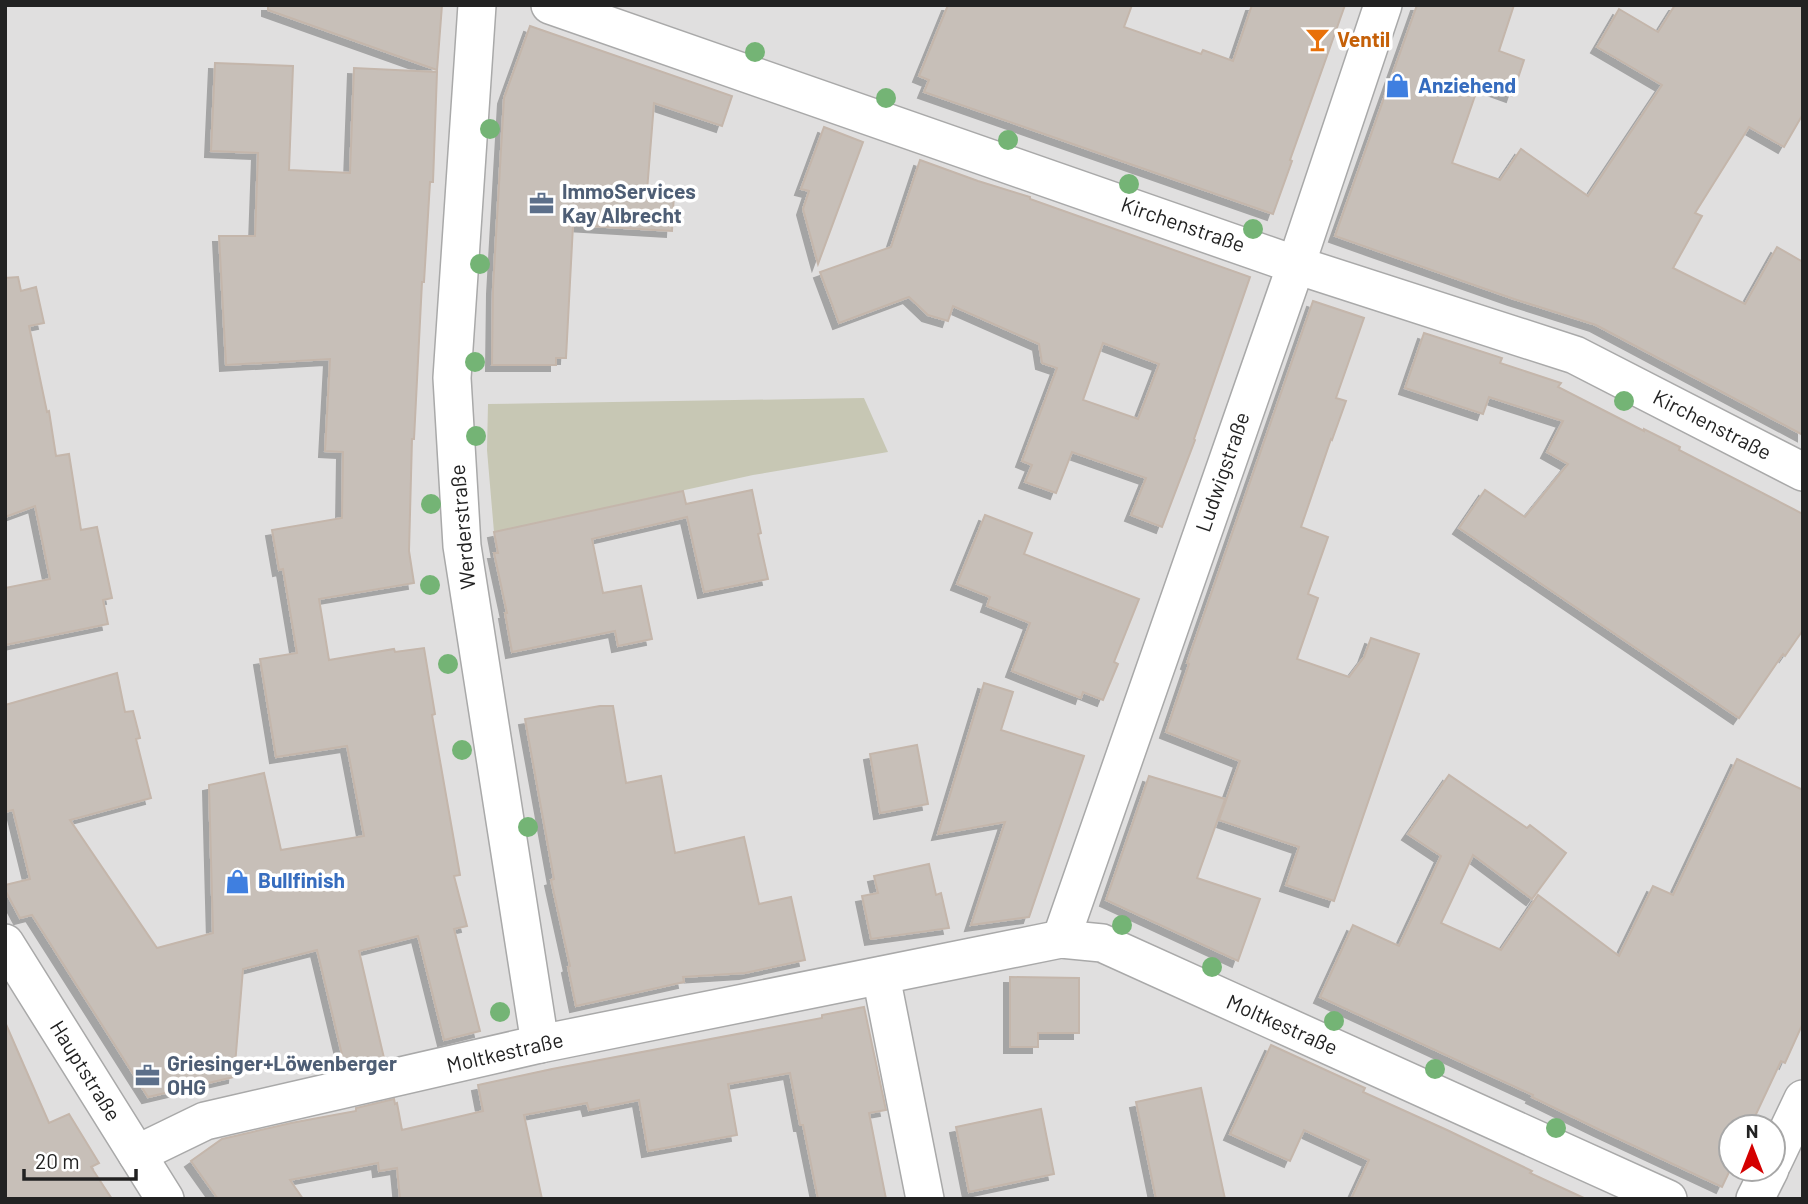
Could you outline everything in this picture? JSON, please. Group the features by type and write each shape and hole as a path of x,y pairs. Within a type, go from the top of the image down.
{"street":[{"name":"Werderstraße","path":"477,5 452,378 460,520 540,1044"},
{"name":"Kirchenstraße","path":"550,5 1296,265 1575,355 1803,472"},
{"name":"Ludwigstraße","path":"1061,939 1296,265 1383,5"},
{"name":"Moltkestraße","path":"137,1154 205,1122 540,1044 1061,939 1102,943 1668,1199"},
{"name":"Hauptstraße","path":"5,943 165,1199"},
{"path":"881,976 925,1199"},
{"path":"1787,1133 1803,1099"},
{"path":"1755,1199 1763,1183"}],"shaded area":[{"path":"5,5 1803,5 1803,1199 5,1199"},
{"path":"864,398 888,452 753,475 494,532 487,450 488,404"}],"building":[{"path":"268,5 442,5 437,70 268,10"},
{"path":"948,5 1132,5 1124,27 1201,54 1203,50 1233,61 1252,5 1345,5 1273,214 924,92 929,80 919,76"},
{"path":"1417,5 1514,5 1499,51 1524,60 1512,96 1479,84 1452,163 1500,180 1521,149 1588,196 1662,85 1597,47 1619,9 1658,32 1675,5 1803,5 1803,114 1784,147 1749,127 1695,213 1702,216 1673,268 1745,304 1777,247 1803,262 1803,435 1596,325 1335,236"},
{"path":"530,26 732,96 722,126 654,103 647,191 674,193 672,231 573,225 566,358 556,358 556,365 492,365 493,288 504,98"},
{"path":"215,63 293,66 289,170 350,173 354,68 437,72 433,182 430,182 412,439 409,551 414,583 319,599 329,660 394,649 395,652 424,648 435,714 432,715 460,875 454,876 467,926 454,929 480,1031 444,1040 418,936 359,951 384,1058 345,1067 317,950 243,969 234,1077 148,1097 32,915 20,918 5,890 5,885 30,879 13,810 5,812 5,705 117,673 125,712 133,711 140,738 136,739 151,798 70,820 157,948 213,933 209,785 264,773 281,850 364,836 347,746 276,757 260,659 297,653 283,569 279,570 272,530 342,518 343,452 325,451 330,359 226,365 219,236 255,236 258,153 211,151"},
{"path":"824,127 863,142 818,264 803,209 809,191 801,189"},
{"path":"920,160 1250,277 1195,440 1162,527 1131,515 1146,478 1072,452 1056,493 1025,482 1032,465 1022,461 1057,368 1042,363 1039,344 953,306 948,321 928,315 909,297 839,323 820,272 891,247","holes":["1103,343 1159,364 1138,419 1083,400"]},
{"path":"18,277 21,291 36,287 44,323 29,326 47,412 49,411 56,456 69,454 81,530 97,527 112,598 103,600 108,624 5,645 5,588 50,579 35,506 5,517 5,278"},
{"path":"1313,301 1364,318 1336,398 1346,401 1301,527 1328,537 1308,594 1318,598 1297,659 1349,677 1364,657 1371,638 1419,654 1334,901 1286,885 1299,847 1219,820 1240,761 1166,732 1189,664 1187,663"},
{"path":"1424,333 1502,358 1500,363 1561,383 1558,387 1680,447 1679,450 1803,514 1803,630 1739,718 1459,528 1485,490 1525,517 1568,464 1547,452 1563,421 1489,397 1483,414 1405,388"},
{"path":"752,490 768,579 704,592 687,517 592,539 603,593 641,586 652,639 618,646 615,631 512,652 494,553 498,553 494,532 683,491 686,504"},
{"path":"985,515 1032,533 1024,554 1139,599 1114,662 1118,664 1103,700 1083,692 1081,698 1012,671 1030,623 987,606 990,597 957,584"},
{"path":"984,683 1013,692 1001,730 1084,756 1029,917 971,925 1005,822 938,834"},
{"path":"613,706 626,783 661,776 675,853 744,837 759,904 791,897 805,960 745,973 683,977 684,982 576,1006 551,880 554,879 525,719"},
{"path":"917,745 928,804 880,813 870,754"},
{"path":"1737,759 1803,790 1803,1023 1785,1063 1781,1061 1757,1113 1717,1113 1717,1183 1724,1183 1722,1187 1532,1097 1533,1095 1320,997 1353,925 1399,946 1441,856 1408,834 1449,775 1527,828 1530,825 1566,853 1532,899 1473,855 1441,923 1501,950 1538,895 1619,956 1653,886 1673,895"},
{"path":"1149,776 1225,799 1197,878 1260,899 1238,961 1106,900"},
{"path":"929,864 936,895 941,893 949,928 871,939 862,896 878,893 874,876"},
{"path":"1010,977 1079,978 1079,1033 1038,1033 1038,1047 1010,1047"},
{"path":"864,1007 886,1110 869,1113 886,1199 818,1199 790,1073 728,1084 737,1135 648,1151 639,1100 589,1110 587,1103 524,1115 542,1199 400,1199 397,1168 379,1171 378,1163 290,1180 303,1199 218,1199 191,1161 222,1139 356,1111 356,1108 394,1099 402,1130 483,1111 478,1085 822,1018 822,1015"},
{"path":"5,1022 49,1123 69,1114 99,1163 91,1167 112,1199 5,1199"},
{"path":"1271,1045 1365,1088 1363,1092 1586,1199 1351,1199 1369,1160 1304,1130 1290,1161 1230,1134"},
{"path":"1201,1088 1225,1199 1156,1199 1136,1102"},
{"path":"1041,1109 1054,1174 969,1192 956,1127"}],"place":[{"name":"Ventil","path":"1317,40"},
{"name":"Anziehend","path":"1398,86"},
{"name":"ImmoServices Kay Albrecht","path":"542,204"},
{"name":"Bullfinish","path":"238,881"},
{"name":"Griesinger+Löwenberger OHG","path":"147,1076"}]}
